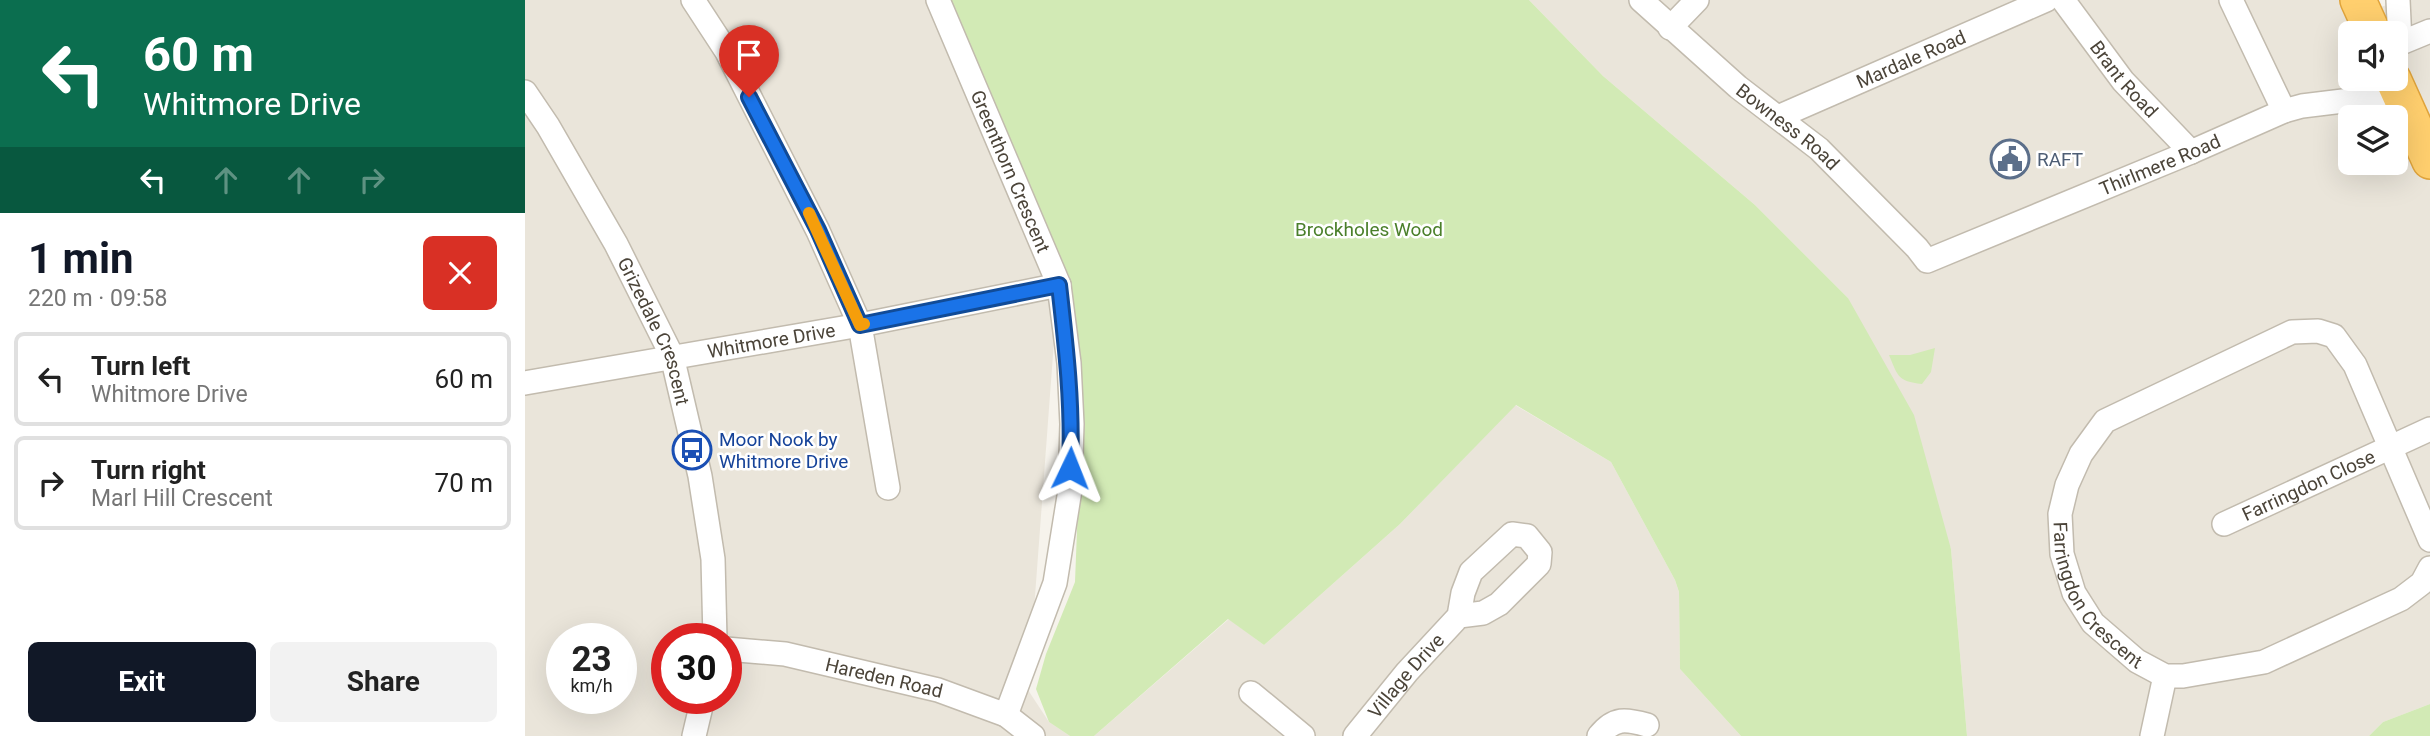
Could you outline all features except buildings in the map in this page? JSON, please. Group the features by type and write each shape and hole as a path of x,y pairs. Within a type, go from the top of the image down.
{"highway":[{"path":"2358,0 2374,21"},
{"path":"2399,91 2430,161"}],"street":[{"path":"693,0 727,52 818,230 860,325 888,488"},
{"name":"Greenthorn Crescent","path":"938,0 1059,285 1071,400 1070,490 1055,583 1006,715"},
{"name":"Bowness Road","path":"1641,0 1738,88 1819,149 1917,247 1927,261"},
{"path":"1670,28 1697,0"},
{"name":"Mardale Road","path":"1778,117 2046,0"},
{"name":"Brant Road","path":"2063,0 2111,66 2192,152"},
{"path":"2231,0 2284,111"},
{"path":"2393,21 2398,0"},
{"path":"2408,36 2430,31"},
{"name":"Thirlmere Road","path":"1927,261 2192,152 2284,111 2373,91"},
{"name":"Grizedale Crescent","path":"525,92 617,244 672,356 702,490 713,559 715,623"},
{"name":"Whitmore Drive","path":"525,383 860,325 1059,285"},
{"name":"Farringdon Crescent","path":"2430,540 2355,365 2334,337 2318,331 2292,332 2105,421 2081,454 2067,485 2060,514 2062,554 2074,593 2093,623 2137,662 2165,676 2183,676 2265,662 2401,599 2422,583 2430,568"},
{"path":"2392,448 2430,429"},
{"name":"Farringdon Close","path":"2224,524 2392,448"},
{"name":"Village Drive","path":"1355,736 1407,672 1459,616"},
{"name":"Hareden Road","path":"742,650 785,654 938,690 1006,715 1033,736"},
{"path":"2152,736 2165,676"},
{"path":"1251,693 1303,736"},
{"path":"694,736 699,714"},
{"path":"1599,736 1614,723 1625,719 1647,725"}],"shaded area":[{"path":"525,0 930,0 1057,301 1028,690 1049,722 1070,736 525,736"},
{"path":"1529,0 2375,0 2380,7 2405,0 2430,0 2430,704 2383,722 2369,736 1967,736 1951,549 1848,298 1755,205 1603,76"},
{"path":"1515,405 1611,462 1679,592 1680,669 1741,736 1094,736 1229,619 1264,645 1400,524"}],"green space":[{"name":"Brockholes Wood","path":"927,0 1529,0 1603,76 1755,205 1848,298 1914,415 1951,549 1967,736 1741,736 1680,669 1679,592 1675,580 1611,462 1516,405 1400,524 1264,645 1228,619 1094,736 1070,736 1049,722 1036,689 1046,654 1075,582 1081,428 1070,278"},
{"path":"1935,348 1931,372 1922,384 1899,376 1889,355 1910,355"},
{"path":"2430,704 2430,736 2369,736 2383,722"}],"slow traffic":[{"path":"809,213 860,325 864,324"}],"place":[{"name":"RAFT","path":"2010,159"},
{"name":"Moor Nook by Whitmore Drive","path":"692,450"}],"route":[{"path":"749,97 818,230 860,325 1059,285 1069,363 1072,424 1070,468"}]}
